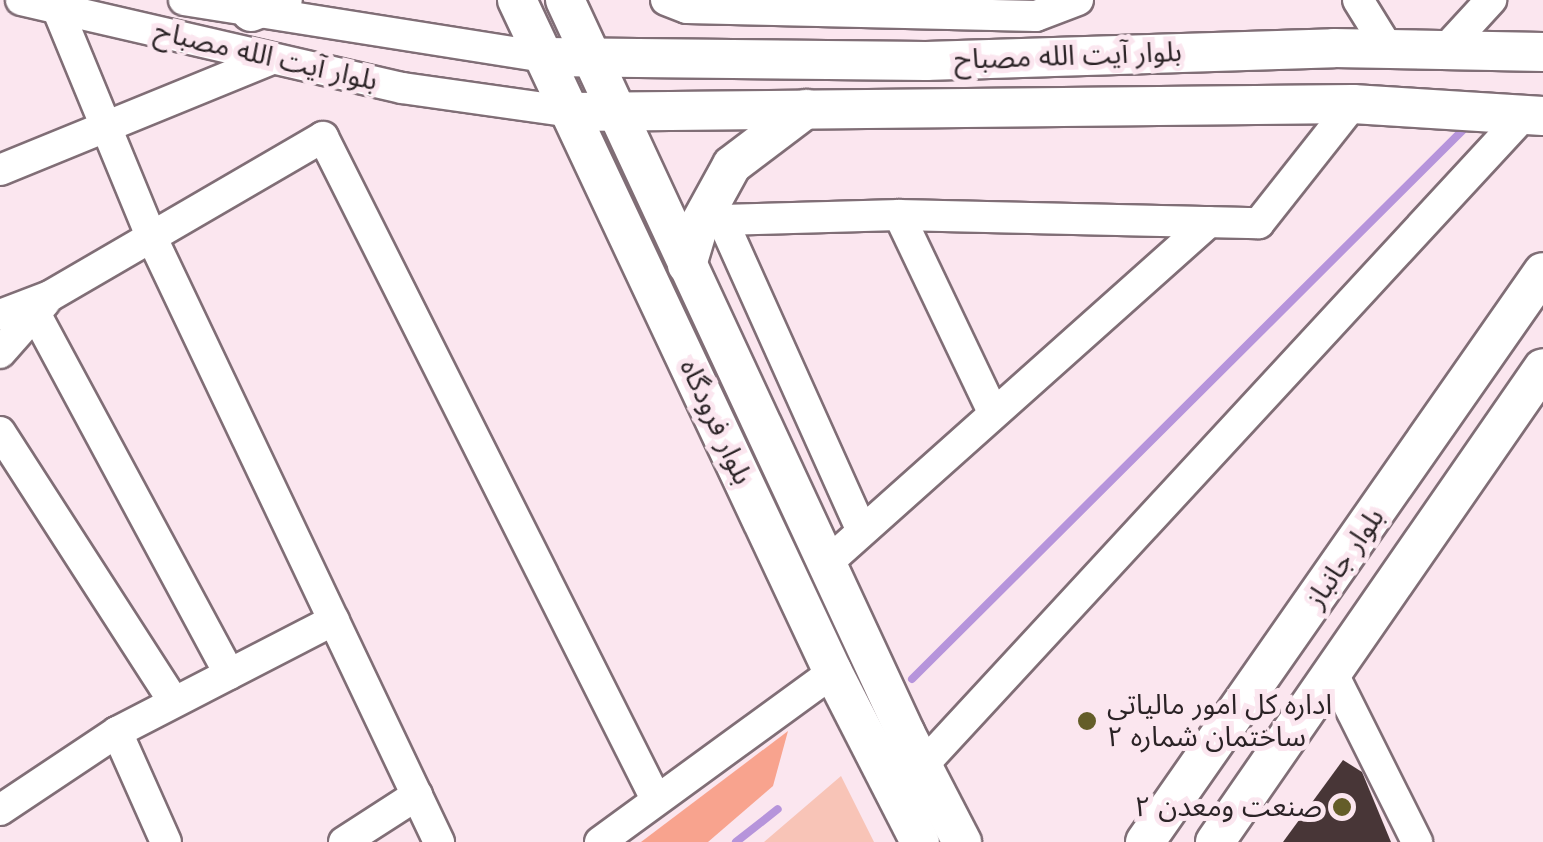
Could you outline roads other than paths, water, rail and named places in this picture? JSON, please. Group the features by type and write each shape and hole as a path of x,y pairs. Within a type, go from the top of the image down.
{"main road":[{"name":"بلوار فرودگاه","path":"517,0 836,679 920,842"},
{"name":"بلوار فرودگاه","path":"565,0 870,657 962,842"},
{"name":"بلوار آیت الله مصباح","path":"544,57 1039,57 1446,49 1543,52"},
{"name":"بلوار آیت الله مصباح","path":"572,112 1354,104 1536,124"},
{"path":"687,265 699,225 732,165 806,109"},
{"name":"بلوار جانباز","path":"1145,842 1543,272"},
{"name":"بلوار جانباز","path":"1215,842 1543,368"}],"street":[{"name":"بلوار آیت الله مصباح","path":"21,0 402,88 572,112"},
{"name":"بلوار آیت الله مصباح","path":"184,0 267,6 544,57"},
{"path":"666,0 687,8 1034,8 1078,0"},
{"path":"1358,0 1389,50"},
{"path":"1446,49 1491,0"},
{"path":"57,8 103,129 151,236 439,842"},
{"path":"1034,8 1039,57"},
{"path":"0,170 272,59"},
{"path":"862,531 722,220 900,215 1259,223 1354,104"},
{"path":"914,750 1536,124"},
{"path":"0,315 42,304 323,137 656,798"},
{"path":"900,215 993,412"},
{"path":"827,563 1209,222"},
{"path":"0,353 42,304"},
{"path":"42,304 229,674"},
{"path":"0,432 174,702"},
{"path":"0,810 117,732 334,620"},
{"path":"1332,672 1417,842"},
{"path":"600,842 656,798 836,679"},
{"path":"117,732 166,842"},
{"path":"344,842 417,795"}],"waterway":[{"path":"912,679 1464,129"},
{"path":"736,842 778,809"}],"place":[{"name":"اداره کل امور مالیاتی ساختمان شماره ۲","path":"1087,721"},
{"name":"صنعت ومعدن ۲","path":"1342,807"}]}
